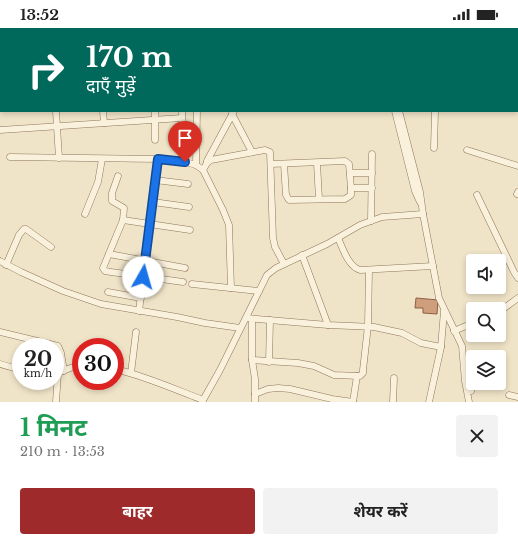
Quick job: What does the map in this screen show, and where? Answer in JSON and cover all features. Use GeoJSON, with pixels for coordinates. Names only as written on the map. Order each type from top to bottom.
{"type":"FeatureCollection","features":[{"type":"Feature","properties":{"kind":"street"},"geometry":{"type":"LineString","coordinates":[[56,112],[59,158]]}},
{"type":"Feature","properties":{"kind":"street"},"geometry":{"type":"LineString","coordinates":[[103,112],[104,123]]}},
{"type":"Feature","properties":{"kind":"street"},"geometry":{"type":"LineString","coordinates":[[155,112],[155,140]]}},
{"type":"Feature","properties":{"kind":"street"},"geometry":{"type":"LineString","coordinates":[[182,112],[185,162]]}},
{"type":"Feature","properties":{"kind":"street"},"geometry":{"type":"LineString","coordinates":[[196,165],[197,112]]}},
{"type":"Feature","properties":{"kind":"street"},"geometry":{"type":"LineString","coordinates":[[203,170],[233,112]]}},
{"type":"Feature","properties":{"kind":"street"},"geometry":{"type":"LineString","coordinates":[[233,112],[252,152]]}},
{"type":"Feature","properties":{"kind":"street"},"geometry":{"type":"LineString","coordinates":[[395,112],[415,191],[421,204]]}},
{"type":"Feature","properties":{"kind":"street"},"geometry":{"type":"LineString","coordinates":[[400,112],[420,192],[422,214],[439,298],[451,323],[464,344],[467,354],[473,402]]}},
{"type":"Feature","properties":{"kind":"street"},"geometry":{"type":"LineString","coordinates":[[434,148],[435,112]]}},
{"type":"Feature","properties":{"kind":"street"},"geometry":{"type":"LineString","coordinates":[[0,130],[182,118]]}},
{"type":"Feature","properties":{"kind":"street"},"geometry":{"type":"LineString","coordinates":[[207,163],[211,160],[265,150],[271,154],[273,238],[275,247],[284,264]]}},
{"type":"Feature","properties":{"kind":"street"},"geometry":{"type":"LineString","coordinates":[[467,150],[518,166]]}},
{"type":"Feature","properties":{"kind":"street"},"geometry":{"type":"LineString","coordinates":[[372,154],[372,221]]}},
{"type":"Feature","properties":{"kind":"street"},"geometry":{"type":"LineString","coordinates":[[10,157],[158,159],[185,162],[196,165],[203,170],[229,225],[231,288]]}},
{"type":"Feature","properties":{"kind":"street"},"geometry":{"type":"LineString","coordinates":[[85,214],[98,182],[102,159]]}},
{"type":"Feature","properties":{"kind":"street"},"geometry":{"type":"LineString","coordinates":[[139,310],[158,159]]}},
{"type":"Feature","properties":{"kind":"street"},"geometry":{"type":"LineString","coordinates":[[271,164],[345,161],[349,164],[351,188],[350,195],[348,198],[291,200],[286,195],[284,164]]}},
{"type":"Feature","properties":{"kind":"street"},"geometry":{"type":"LineString","coordinates":[[317,163],[319,199]]}},
{"type":"Feature","properties":{"kind":"street"},"geometry":{"type":"LineString","coordinates":[[350,173],[372,173]]}},
{"type":"Feature","properties":{"kind":"street"},"geometry":{"type":"LineString","coordinates":[[118,176],[111,198],[113,203],[124,208],[122,220],[109,254],[103,265],[105,271],[183,282]]}},
{"type":"Feature","properties":{"kind":"street"},"geometry":{"type":"LineString","coordinates":[[155,180],[188,184]]}},
{"type":"Feature","properties":{"kind":"street"},"geometry":{"type":"LineString","coordinates":[[351,188],[372,188]]}},
{"type":"Feature","properties":{"kind":"street"},"geometry":{"type":"LineString","coordinates":[[477,196],[518,278]]}},
{"type":"Feature","properties":{"kind":"street"},"geometry":{"type":"LineString","coordinates":[[152,202],[189,207]]}},
{"type":"Feature","properties":{"kind":"street"},"geometry":{"type":"LineString","coordinates":[[124,371],[202,401],[220,370],[240,328],[249,318],[258,292],[267,275],[276,268],[327,244],[360,225],[382,217],[422,214]]}},
{"type":"Feature","properties":{"kind":"street"},"geometry":{"type":"LineString","coordinates":[[122,220],[190,230]]}},
{"type":"Feature","properties":{"kind":"street"},"geometry":{"type":"LineString","coordinates":[[6,265],[19,235],[24,229],[51,247]]}},
{"type":"Feature","properties":{"kind":"street"},"geometry":{"type":"LineString","coordinates":[[338,238],[353,266],[360,270],[433,266]]}},
{"type":"Feature","properties":{"kind":"street"},"geometry":{"type":"LineString","coordinates":[[109,254],[145,262],[185,268]]}},
{"type":"Feature","properties":{"kind":"street"},"geometry":{"type":"LineString","coordinates":[[302,255],[328,325]]}},
{"type":"Feature","properties":{"kind":"street"},"geometry":{"type":"LineString","coordinates":[[0,261],[63,291],[101,304],[240,328]]}},
{"type":"Feature","properties":{"kind":"street"},"geometry":{"type":"LineString","coordinates":[[252,360],[298,363],[314,366],[331,375],[357,376],[363,373],[368,326],[369,270]]}},
{"type":"Feature","properties":{"kind":"street"},"geometry":{"type":"LineString","coordinates":[[192,284],[258,292]]}},
{"type":"Feature","properties":{"kind":"street"},"geometry":{"type":"LineString","coordinates":[[108,292],[140,298]]}},
{"type":"Feature","properties":{"kind":"street"},"geometry":{"type":"LineString","coordinates":[[506,307],[518,298]]}},
{"type":"Feature","properties":{"kind":"street"},"geometry":{"type":"LineString","coordinates":[[429,402],[441,347],[444,310]]}},
{"type":"Feature","properties":{"kind":"street"},"geometry":{"type":"LineString","coordinates":[[249,318],[328,325],[368,326],[402,333],[421,343],[441,347]]}},
{"type":"Feature","properties":{"kind":"street"},"geometry":{"type":"LineString","coordinates":[[249,318],[255,402]]}},
{"type":"Feature","properties":{"kind":"street"},"geometry":{"type":"LineString","coordinates":[[269,362],[270,320]]}},
{"type":"Feature","properties":{"kind":"street"},"geometry":{"type":"LineString","coordinates":[[456,330],[466,326]]}},
{"type":"Feature","properties":{"kind":"street"},"geometry":{"type":"LineString","coordinates":[[456,330],[462,346],[465,381],[469,402]]}},
{"type":"Feature","properties":{"kind":"street"},"geometry":{"type":"LineString","coordinates":[[0,332],[25,338]]}},
{"type":"Feature","properties":{"kind":"street"},"geometry":{"type":"LineString","coordinates":[[131,373],[136,332]]}},
{"type":"Feature","properties":{"kind":"street"},"geometry":{"type":"LineString","coordinates":[[0,364],[12,367]]}},
{"type":"Feature","properties":{"kind":"street"},"geometry":{"type":"LineString","coordinates":[[255,394],[268,389],[290,388],[353,402],[357,376]]}},
{"type":"Feature","properties":{"kind":"street"},"geometry":{"type":"LineString","coordinates":[[393,402],[394,378]]}},
{"type":"Feature","properties":{"kind":"street"},"geometry":{"type":"LineString","coordinates":[[56,402],[57,390]]}},
{"type":"Feature","properties":{"kind":"street"},"geometry":{"type":"LineString","coordinates":[[314,402],[316,395]]}},
{"type":"Feature","properties":{"kind":"street"},"geometry":{"type":"LineString","coordinates":[[509,395],[518,397]]}},
{"type":"Feature","properties":{"kind":"building"},"geometry":{"type":"Polygon","coordinates":[[[416,298],[438,300],[437,314],[423,313],[423,308],[415,308],[416,298]]]}},
{"type":"Feature","properties":{"kind":"route"},"geometry":{"type":"LineString","coordinates":[[143,277],[158,159],[185,162]]}}]}
